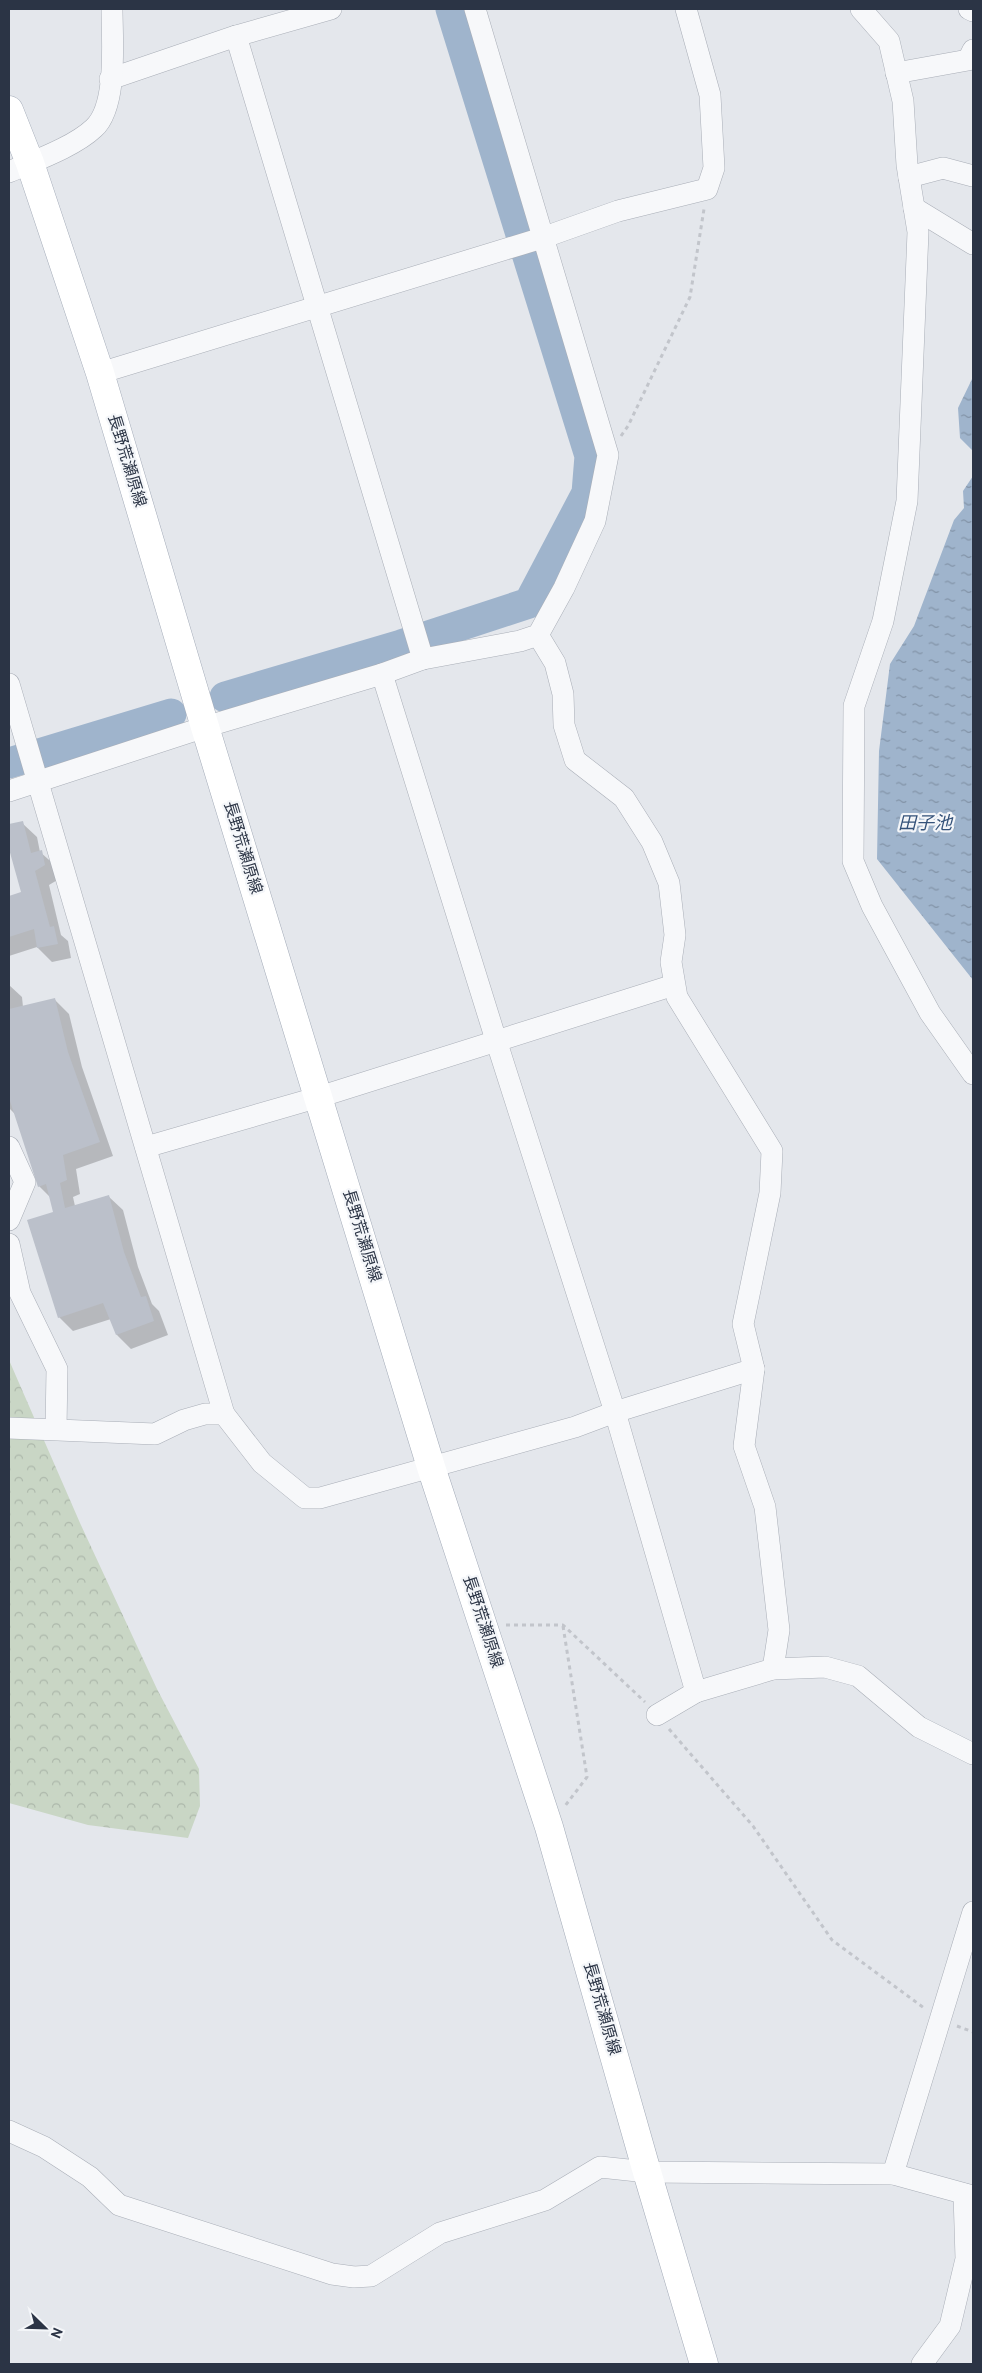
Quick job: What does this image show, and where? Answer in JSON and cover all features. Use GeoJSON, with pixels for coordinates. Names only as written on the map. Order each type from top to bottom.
{"type":"FeatureCollection","features":[{"type":"Feature","properties":{"kind":"main road","name":"長野荒瀬原線"},"geometry":{"type":"LineString","coordinates":[[9,113],[19,168],[100,373],[205,727],[431,1467],[549,1827],[647,2172],[704,2364]]}},
{"type":"Feature","properties":{"kind":"street"},"geometry":{"type":"LineString","coordinates":[[19,168],[80,138],[95,128],[103,116],[109,100],[112,9]]}},
{"type":"Feature","properties":{"kind":"street"},"geometry":{"type":"LineString","coordinates":[[110,79],[236,36],[331,9]]}},
{"type":"Feature","properties":{"kind":"street"},"geometry":{"type":"LineString","coordinates":[[9,791],[35,776],[382,674],[422,654],[520,641],[538,635],[564,588],[595,521],[608,455],[537,239],[475,9]]}},
{"type":"Feature","properties":{"kind":"street"},"geometry":{"type":"LineString","coordinates":[[100,373],[537,239],[618,211],[707,189],[714,168],[710,94],[686,9]]}},
{"type":"Feature","properties":{"kind":"street"},"geometry":{"type":"LineString","coordinates":[[861,9],[889,41],[903,101],[909,177],[918,232],[906,501],[883,621],[854,706],[853,861],[872,906],[930,1013],[973,1074]]}},
{"type":"Feature","properties":{"kind":"street"},"geometry":{"type":"LineString","coordinates":[[236,36],[422,654]]}},
{"type":"Feature","properties":{"kind":"street"},"geometry":{"type":"LineString","coordinates":[[896,73],[968,60],[973,50]]}},
{"type":"Feature","properties":{"kind":"street"},"geometry":{"type":"LineString","coordinates":[[909,177],[943,168],[973,176]]}},
{"type":"Feature","properties":{"kind":"street"},"geometry":{"type":"LineString","coordinates":[[914,208],[973,244]]}},
{"type":"Feature","properties":{"kind":"street"},"geometry":{"type":"LineString","coordinates":[[538,635],[555,663],[563,694],[564,725],[575,760],[624,798],[652,842],[669,883],[675,936],[671,962],[677,997],[772,1151],[770,1193],[743,1324],[754,1369],[744,1446],[765,1507],[779,1630],[773,1669]]}},
{"type":"Feature","properties":{"kind":"street"},"geometry":{"type":"LineString","coordinates":[[382,674],[614,1412],[696,1692]]}},
{"type":"Feature","properties":{"kind":"street"},"geometry":{"type":"LineString","coordinates":[[9,684],[224,1414],[262,1463],[305,1498],[320,1498],[575,1427],[614,1412],[754,1369]]}},
{"type":"Feature","properties":{"kind":"street"},"geometry":{"type":"LineString","coordinates":[[146,1147],[319,1097],[674,984]]}},
{"type":"Feature","properties":{"kind":"street"},"geometry":{"type":"LineString","coordinates":[[9,1147],[25,1182],[9,1220]]}},
{"type":"Feature","properties":{"kind":"street"},"geometry":{"type":"LineString","coordinates":[[9,1244],[20,1293],[57,1369],[56,1429]]}},
{"type":"Feature","properties":{"kind":"street"},"geometry":{"type":"LineString","coordinates":[[9,1428],[155,1434],[184,1420],[205,1414],[224,1414]]}},
{"type":"Feature","properties":{"kind":"street"},"geometry":{"type":"LineString","coordinates":[[657,1715],[696,1692],[773,1669],[825,1667],[858,1676],[919,1727],[969,1746]]}},
{"type":"Feature","properties":{"kind":"street"},"geometry":{"type":"LineString","coordinates":[[893,2174],[973,1912]]}},
{"type":"Feature","properties":{"kind":"street"},"geometry":{"type":"LineString","coordinates":[[9,2131],[44,2147],[90,2177],[119,2205],[332,2274],[354,2277],[371,2276],[440,2234],[545,2200],[600,2167],[647,2172],[893,2174],[968,2195],[966,2259],[950,2326],[922,2364]]}},
{"type":"Feature","properties":{"kind":"path"},"geometry":{"type":"LineString","coordinates":[[608,455],[628,426],[690,297],[708,184]]}},
{"type":"Feature","properties":{"kind":"path"},"geometry":{"type":"LineString","coordinates":[[549,1827],[587,1777],[563,1625]]}},
{"type":"Feature","properties":{"kind":"path"},"geometry":{"type":"LineString","coordinates":[[483,1626],[563,1625],[657,1715],[754,1826],[832,1940],[940,2020]]}},
{"type":"Feature","properties":{"kind":"green space"},"geometry":{"type":"Polygon","coordinates":[[[9,1360],[80,1523],[157,1689],[199,1769],[200,1806],[188,1838],[88,1825],[9,1803],[9,1360]]]}},
{"type":"Feature","properties":{"kind":"water"},"geometry":{"type":"Polygon","coordinates":[[[973,377],[973,455],[972,450],[960,438],[958,408],[973,377]]]}},
{"type":"Feature","properties":{"kind":"water","name":"田子池"},"geometry":{"type":"Polygon","coordinates":[[[973,476],[973,980],[877,859],[879,751],[890,664],[914,626],[954,520],[964,508],[963,491],[973,476]]]}},
{"type":"Feature","properties":{"kind":"building"},"geometry":{"type":"Polygon","coordinates":[[[23,821],[31,853],[42,850],[45,865],[35,871],[50,927],[54,926],[58,944],[37,948],[34,929],[9,937],[9,896],[21,892],[9,849],[9,824],[23,821]]]}},
{"type":"Feature","properties":{"kind":"building"},"geometry":{"type":"Polygon","coordinates":[[[55,998],[68,1052],[100,1142],[63,1155],[67,1180],[60,1183],[65,1208],[109,1195],[124,1252],[141,1297],[146,1296],[154,1321],[116,1335],[103,1303],[58,1318],[27,1220],[53,1212],[46,1184],[38,1187],[9,1098],[9,1009],[55,998]]]}},
{"type":"Feature","properties":{"kind":"waterway"},"geometry":{"type":"LineString","coordinates":[[225,697],[401,645],[529,603],[587,493],[590,456],[451,9]]}},
{"type":"Feature","properties":{"kind":"waterway"},"geometry":{"type":"LineString","coordinates":[[9,763],[171,714]]}}]}
